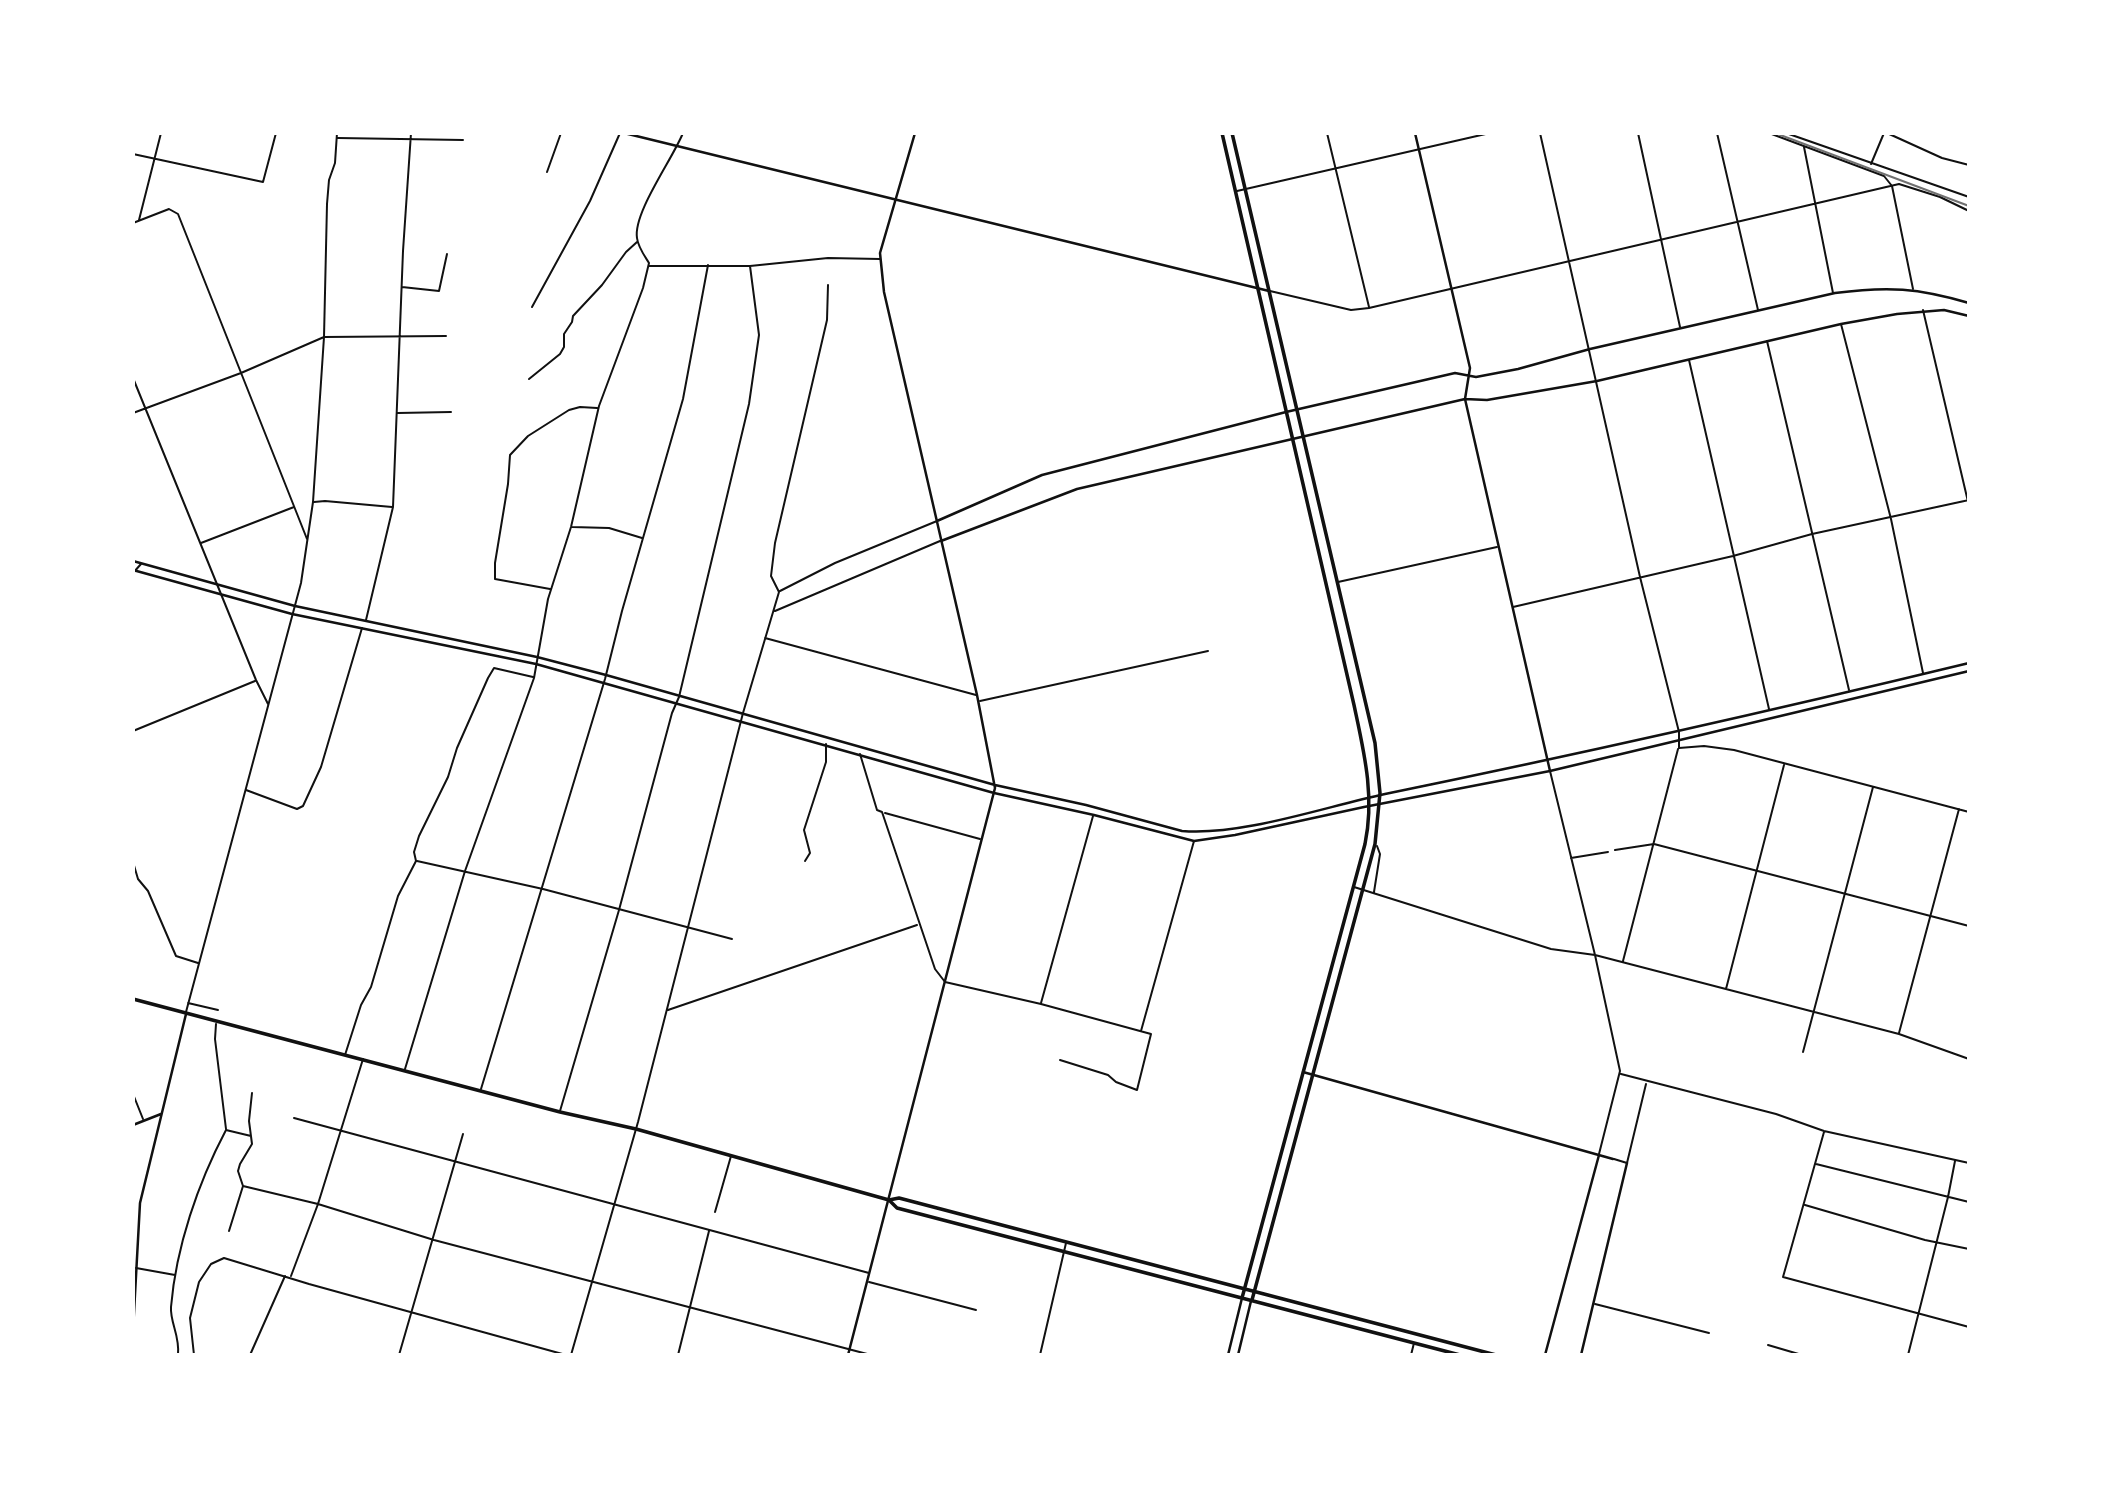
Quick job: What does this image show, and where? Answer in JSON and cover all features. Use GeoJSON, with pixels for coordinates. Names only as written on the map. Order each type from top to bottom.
{"type":"FeatureCollection","features":[{"type":"Feature","properties":{"kind":"main road"},"geometry":{"type":"LineString","coordinates":[[1222,133],[1368,768],[1370,797],[1369,826],[1354,887],[1242,1297]]}},
{"type":"Feature","properties":{"kind":"main road"},"geometry":{"type":"LineString","coordinates":[[1232,133],[1375,743],[1380,795],[1375,844],[1252,1300]]}},
{"type":"Feature","properties":{"kind":"main road"},"geometry":{"type":"LineString","coordinates":[[133,999],[560,1112],[636,1129],[889,1200],[899,1198],[1246,1287],[1496,1355]]}},
{"type":"Feature","properties":{"kind":"main road"},"geometry":{"type":"LineString","coordinates":[[889,1200],[897,1208],[1460,1355]]}},
{"type":"Feature","properties":{"kind":"street"},"geometry":{"type":"LineString","coordinates":[[139,221],[161,133]]}},
{"type":"Feature","properties":{"kind":"street"},"geometry":{"type":"LineString","coordinates":[[133,154],[264,182],[276,133]]}},
{"type":"Feature","properties":{"kind":"street"},"geometry":{"type":"LineString","coordinates":[[133,1331],[140,1203],[188,1003],[295,606],[307,540],[313,502],[324,337],[327,204],[329,180],[335,163],[337,133]]}},
{"type":"Feature","properties":{"kind":"street"},"geometry":{"type":"LineString","coordinates":[[366,621],[393,507],[401,287],[411,133]]}},
{"type":"Feature","properties":{"kind":"street"},"geometry":{"type":"LineString","coordinates":[[547,172],[561,133]]}},
{"type":"Feature","properties":{"kind":"street"},"geometry":{"type":"LineString","coordinates":[[531,307],[590,201],[622,133],[1351,310],[1899,184],[1969,211]]}},
{"type":"Feature","properties":{"kind":"street"},"geometry":{"type":"LineString","coordinates":[[405,1070],[465,872],[534,678],[551,589],[571,527],[598,408],[643,288],[649,263],[637,241],[638,219],[683,133]]}},
{"type":"Feature","properties":{"kind":"street"},"geometry":{"type":"LineString","coordinates":[[848,1355],[995,785],[979,701],[884,292],[880,259],[915,133]]}},
{"type":"Feature","properties":{"kind":"street"},"geometry":{"type":"LineString","coordinates":[[1328,133],[1369,308]]}},
{"type":"Feature","properties":{"kind":"street"},"geometry":{"type":"LineString","coordinates":[[1415,133],[1470,368],[1465,399],[1497,547],[1595,955],[1620,1074],[1545,1355]]}},
{"type":"Feature","properties":{"kind":"street"},"geometry":{"type":"LineString","coordinates":[[1236,191],[1490,133]]}},
{"type":"Feature","properties":{"kind":"street"},"geometry":{"type":"LineString","coordinates":[[1541,133],[1640,577],[1679,732],[1679,748],[1622,962]]}},
{"type":"Feature","properties":{"kind":"street"},"geometry":{"type":"LineString","coordinates":[[1638,133],[1680,328]]}},
{"type":"Feature","properties":{"kind":"street"},"geometry":{"type":"LineString","coordinates":[[1717,133],[1758,311]]}},
{"type":"Feature","properties":{"kind":"street"},"geometry":{"type":"LineString","coordinates":[[1769,133],[1884,176],[1892,186],[1913,289]]}},
{"type":"Feature","properties":{"kind":"street"},"geometry":{"type":"LineString","coordinates":[[1786,133],[1969,197]]}},
{"type":"Feature","properties":{"kind":"street"},"geometry":{"type":"LineString","coordinates":[[1871,164],[1885,133],[1942,158],[1969,165]]}},
{"type":"Feature","properties":{"kind":"street"},"geometry":{"type":"LineString","coordinates":[[338,138],[463,140]]}},
{"type":"Feature","properties":{"kind":"street"},"geometry":{"type":"LineString","coordinates":[[1804,146],[1833,294]]}},
{"type":"Feature","properties":{"kind":"street"},"geometry":{"type":"LineString","coordinates":[[133,223],[169,209],[178,215],[307,540]]}},
{"type":"Feature","properties":{"kind":"street"},"geometry":{"type":"LineString","coordinates":[[529,379],[560,354],[564,347],[564,334],[573,316],[637,241]]}},
{"type":"Feature","properties":{"kind":"street"},"geometry":{"type":"LineString","coordinates":[[401,287],[439,291],[447,254]]}},
{"type":"Feature","properties":{"kind":"street"},"geometry":{"type":"LineString","coordinates":[[648,266],[750,266],[842,257],[880,259]]}},
{"type":"Feature","properties":{"kind":"street"},"geometry":{"type":"LineString","coordinates":[[481,1090],[604,683],[683,399],[708,265]]}},
{"type":"Feature","properties":{"kind":"street"},"geometry":{"type":"LineString","coordinates":[[560,1112],[679,697],[749,404],[759,335],[750,266]]}},
{"type":"Feature","properties":{"kind":"street"},"geometry":{"type":"LineString","coordinates":[[571,1355],[636,1129],[743,713],[779,592],[777,584],[771,579],[775,543],[827,320],[828,285]]}},
{"type":"Feature","properties":{"kind":"street"},"geometry":{"type":"LineString","coordinates":[[779,592],[835,563],[1042,475],[1286,412],[1455,373],[1476,377],[1518,369],[1590,349],[1833,294],[1867,289],[1913,289],[1969,303]]}},
{"type":"Feature","properties":{"kind":"street"},"geometry":{"type":"LineString","coordinates":[[774,611],[941,541],[1077,489],[1465,399],[1487,400],[1597,381],[1842,324],[1923,310],[1944,310],[1969,316]]}},
{"type":"Feature","properties":{"kind":"street"},"geometry":{"type":"LineString","coordinates":[[1923,310],[1969,506]]}},
{"type":"Feature","properties":{"kind":"street"},"geometry":{"type":"LineString","coordinates":[[1842,324],[1891,519],[1923,674]]}},
{"type":"Feature","properties":{"kind":"street"},"geometry":{"type":"LineString","coordinates":[[133,413],[241,373],[324,337],[446,336]]}},
{"type":"Feature","properties":{"kind":"street"},"geometry":{"type":"LineString","coordinates":[[1767,341],[1849,691]]}},
{"type":"Feature","properties":{"kind":"street"},"geometry":{"type":"LineString","coordinates":[[1689,359],[1769,709]]}},
{"type":"Feature","properties":{"kind":"street"},"geometry":{"type":"LineString","coordinates":[[133,378],[268,705]]}},
{"type":"Feature","properties":{"kind":"street"},"geometry":{"type":"LineString","coordinates":[[551,589],[495,579],[510,455],[528,436],[569,410],[580,407],[598,408]]}},
{"type":"Feature","properties":{"kind":"street"},"geometry":{"type":"LineString","coordinates":[[398,413],[452,412]]}},
{"type":"Feature","properties":{"kind":"street"},"geometry":{"type":"LineString","coordinates":[[313,502],[325,500],[393,507]]}},
{"type":"Feature","properties":{"kind":"street"},"geometry":{"type":"LineString","coordinates":[[1513,607],[1733,556],[1812,534],[1891,519],[1968,500]]}},
{"type":"Feature","properties":{"kind":"street"},"geometry":{"type":"LineString","coordinates":[[200,543],[295,507]]}},
{"type":"Feature","properties":{"kind":"street"},"geometry":{"type":"LineString","coordinates":[[571,527],[610,528],[643,538]]}},
{"type":"Feature","properties":{"kind":"street"},"geometry":{"type":"LineString","coordinates":[[1336,583],[1497,547]]}},
{"type":"Feature","properties":{"kind":"street"},"geometry":{"type":"LineString","coordinates":[[133,561],[295,606],[537,657],[995,785],[1086,805],[1182,831],[1198,832],[1234,828],[1548,761],[1969,663]]}},
{"type":"Feature","properties":{"kind":"street"},"geometry":{"type":"LineString","coordinates":[[141,563],[134,571],[292,614],[536,664],[994,793],[1194,841],[1246,833],[1550,771],[1969,671]]}},
{"type":"Feature","properties":{"kind":"street"},"geometry":{"type":"LineString","coordinates":[[246,790],[297,809],[303,806],[321,767],[362,627]]}},
{"type":"Feature","properties":{"kind":"street"},"geometry":{"type":"LineString","coordinates":[[764,638],[977,695]]}},
{"type":"Feature","properties":{"kind":"street"},"geometry":{"type":"LineString","coordinates":[[979,701],[1208,651]]}},
{"type":"Feature","properties":{"kind":"street"},"geometry":{"type":"LineString","coordinates":[[345,1055],[361,1005],[371,986],[398,896],[415,860],[414,852],[419,836],[448,777],[457,748],[488,678],[494,668],[534,678]]}},
{"type":"Feature","properties":{"kind":"street"},"geometry":{"type":"LineString","coordinates":[[133,731],[256,680]]}},
{"type":"Feature","properties":{"kind":"street"},"geometry":{"type":"LineString","coordinates":[[806,861],[810,853],[804,830],[826,762],[826,744]]}},
{"type":"Feature","properties":{"kind":"street"},"geometry":{"type":"LineString","coordinates":[[1679,748],[1704,746],[1734,750],[1969,812]]}},
{"type":"Feature","properties":{"kind":"street"},"geometry":{"type":"LineString","coordinates":[[860,754],[877,810],[981,839]]}},
{"type":"Feature","properties":{"kind":"street"},"geometry":{"type":"LineString","coordinates":[[1726,989],[1784,764]]}},
{"type":"Feature","properties":{"kind":"street"},"geometry":{"type":"LineString","coordinates":[[1802,1052],[1873,787]]}},
{"type":"Feature","properties":{"kind":"street"},"geometry":{"type":"LineString","coordinates":[[1899,1034],[1959,809]]}},
{"type":"Feature","properties":{"kind":"street"},"geometry":{"type":"LineString","coordinates":[[882,812],[918,924],[935,969],[945,982],[1041,1004],[1151,1034],[1137,1090],[1116,1082],[1108,1075],[1060,1060]]}},
{"type":"Feature","properties":{"kind":"street"},"geometry":{"type":"LineString","coordinates":[[1041,1004],[1094,815]]}},
{"type":"Feature","properties":{"kind":"street"},"geometry":{"type":"LineString","coordinates":[[1141,1032],[1194,841]]}},
{"type":"Feature","properties":{"kind":"street"},"geometry":{"type":"LineString","coordinates":[[1374,893],[1380,854],[1375,844]]}},
{"type":"Feature","properties":{"kind":"street"},"geometry":{"type":"LineString","coordinates":[[1615,850],[1654,844],[1969,926]]}},
{"type":"Feature","properties":{"kind":"street"},"geometry":{"type":"LineString","coordinates":[[1571,858],[1608,852]]}},
{"type":"Feature","properties":{"kind":"street"},"geometry":{"type":"LineString","coordinates":[[415,860],[543,889],[732,939]]}},
{"type":"Feature","properties":{"kind":"street"},"geometry":{"type":"LineString","coordinates":[[133,862],[138,879],[148,891],[176,956],[199,964]]}},
{"type":"Feature","properties":{"kind":"street"},"geometry":{"type":"LineString","coordinates":[[1354,887],[1551,949],[1595,955],[1899,1034],[1969,1059]]}},
{"type":"Feature","properties":{"kind":"street"},"geometry":{"type":"LineString","coordinates":[[666,1011],[918,924]]}},
{"type":"Feature","properties":{"kind":"street"},"geometry":{"type":"LineString","coordinates":[[188,1003],[218,1010]]}},
{"type":"Feature","properties":{"kind":"street"},"geometry":{"type":"LineString","coordinates":[[178,1355],[179,1340],[171,1311],[184,1237],[212,1157],[226,1130],[215,1039],[216,1021]]}},
{"type":"Feature","properties":{"kind":"street"},"geometry":{"type":"LineString","coordinates":[[290,1277],[343,1130],[363,1059]]}},
{"type":"Feature","properties":{"kind":"street"},"geometry":{"type":"LineString","coordinates":[[1303,1072],[1628,1163]]}},
{"type":"Feature","properties":{"kind":"street"},"geometry":{"type":"LineString","coordinates":[[1620,1074],[1776,1114],[1824,1131],[1969,1163]]}},
{"type":"Feature","properties":{"kind":"street"},"geometry":{"type":"LineString","coordinates":[[1581,1355],[1646,1082]]}},
{"type":"Feature","properties":{"kind":"street"},"geometry":{"type":"LineString","coordinates":[[229,1231],[243,1186],[238,1171],[252,1144],[249,1121],[252,1093]]}},
{"type":"Feature","properties":{"kind":"street"},"geometry":{"type":"LineString","coordinates":[[133,1094],[144,1121]]}},
{"type":"Feature","properties":{"kind":"street"},"geometry":{"type":"LineString","coordinates":[[133,1125],[161,1114]]}},
{"type":"Feature","properties":{"kind":"street"},"geometry":{"type":"LineString","coordinates":[[294,1118],[870,1273]]}},
{"type":"Feature","properties":{"kind":"street"},"geometry":{"type":"LineString","coordinates":[[226,1130],[252,1136]]}},
{"type":"Feature","properties":{"kind":"street"},"geometry":{"type":"LineString","coordinates":[[1824,1131],[1783,1277],[1969,1327]]}},
{"type":"Feature","properties":{"kind":"street"},"geometry":{"type":"LineString","coordinates":[[399,1355],[463,1134]]}},
{"type":"Feature","properties":{"kind":"street"},"geometry":{"type":"LineString","coordinates":[[715,1212],[731,1155]]}},
{"type":"Feature","properties":{"kind":"street"},"geometry":{"type":"LineString","coordinates":[[1908,1355],[1955,1160]]}},
{"type":"Feature","properties":{"kind":"street"},"geometry":{"type":"LineString","coordinates":[[1815,1164],[1969,1202]]}},
{"type":"Feature","properties":{"kind":"street"},"geometry":{"type":"LineString","coordinates":[[243,1186],[318,1204],[434,1240],[871,1355]]}},
{"type":"Feature","properties":{"kind":"street"},"geometry":{"type":"LineString","coordinates":[[1804,1205],[1969,1249]]}},
{"type":"Feature","properties":{"kind":"street"},"geometry":{"type":"LineString","coordinates":[[678,1355],[709,1230]]}},
{"type":"Feature","properties":{"kind":"street"},"geometry":{"type":"LineString","coordinates":[[1041,1355],[1066,1241]]}},
{"type":"Feature","properties":{"kind":"street"},"geometry":{"type":"LineString","coordinates":[[194,1355],[190,1318],[199,1282],[211,1264],[224,1258],[566,1355]]}},
{"type":"Feature","properties":{"kind":"street"},"geometry":{"type":"LineString","coordinates":[[135,1268],[176,1275]]}},
{"type":"Feature","properties":{"kind":"street"},"geometry":{"type":"LineString","coordinates":[[250,1355],[285,1276]]}},
{"type":"Feature","properties":{"kind":"street"},"geometry":{"type":"LineString","coordinates":[[868,1281],[976,1310]]}},
{"type":"Feature","properties":{"kind":"street"},"geometry":{"type":"LineString","coordinates":[[1228,1355],[1242,1297]]}},
{"type":"Feature","properties":{"kind":"street"},"geometry":{"type":"LineString","coordinates":[[1238,1355],[1252,1300]]}},
{"type":"Feature","properties":{"kind":"street"},"geometry":{"type":"LineString","coordinates":[[1594,1304],[1709,1333]]}},
{"type":"Feature","properties":{"kind":"street"},"geometry":{"type":"LineString","coordinates":[[1411,1355],[1414,1343]]}},
{"type":"Feature","properties":{"kind":"street"},"geometry":{"type":"LineString","coordinates":[[1768,1345],[1802,1355]]}},
{"type":"Feature","properties":{"kind":"railway"},"geometry":{"type":"LineString","coordinates":[[1775,133],[1969,206]]}}]}
